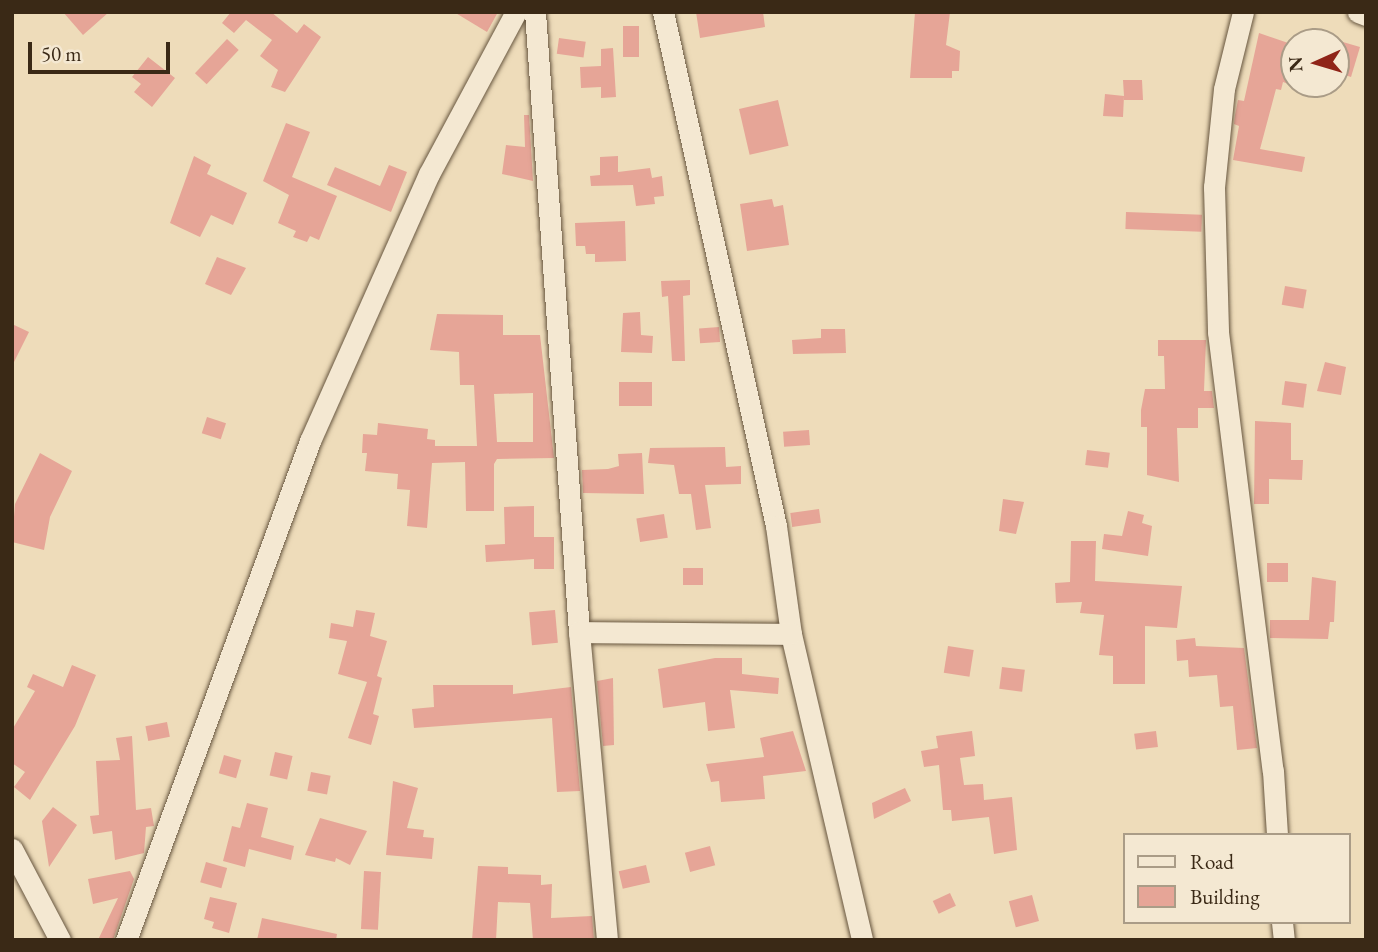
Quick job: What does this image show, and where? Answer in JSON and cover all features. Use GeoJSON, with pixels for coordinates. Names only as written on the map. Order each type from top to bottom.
{"type":"FeatureCollection","features":[{"type":"Feature","properties":{"kind":"street"},"geometry":{"type":"LineString","coordinates":[[126,940],[310,441],[429,174],[516,12]]}},
{"type":"Feature","properties":{"kind":"street"},"geometry":{"type":"LineString","coordinates":[[535,12],[579,632],[607,940]]}},
{"type":"Feature","properties":{"kind":"street"},"geometry":{"type":"LineString","coordinates":[[663,12],[776,526],[791,634],[862,940]]}},
{"type":"Feature","properties":{"kind":"street"},"geometry":{"type":"LineString","coordinates":[[1243,12],[1224,89],[1214,187],[1218,332],[1273,771],[1277,833]]}},
{"type":"Feature","properties":{"kind":"street"},"geometry":{"type":"LineString","coordinates":[[1358,12],[1366,15]]}},
{"type":"Feature","properties":{"kind":"street"},"geometry":{"type":"LineString","coordinates":[[579,632],[791,634]]}},
{"type":"Feature","properties":{"kind":"street"},"geometry":{"type":"LineString","coordinates":[[12,849],[55,937]]}},
{"type":"Feature","properties":{"kind":"building"},"geometry":{"type":"Polygon","coordinates":[[[63,12],[109,12],[83,35],[63,12]]]}},
{"type":"Feature","properties":{"kind":"building"},"geometry":{"type":"Polygon","coordinates":[[[231,12],[271,12],[297,33],[304,24],[321,37],[285,92],[271,87],[278,70],[260,56],[272,40],[246,20],[234,33],[222,23],[231,12]]]}},
{"type":"Feature","properties":{"kind":"building"},"geometry":{"type":"Polygon","coordinates":[[[454,12],[498,12],[487,32],[454,12]]]}},
{"type":"Feature","properties":{"kind":"building"},"geometry":{"type":"Polygon","coordinates":[[[696,12],[763,12],[765,27],[700,38],[696,12]]]}},
{"type":"Feature","properties":{"kind":"building"},"geometry":{"type":"Polygon","coordinates":[[[915,12],[950,12],[946,45],[960,51],[959,71],[952,71],[952,78],[910,78],[915,12]]]}},
{"type":"Feature","properties":{"kind":"building"},"geometry":{"type":"Polygon","coordinates":[[[623,26],[639,26],[639,57],[623,57],[623,26]]]}},
{"type":"Feature","properties":{"kind":"building"},"geometry":{"type":"Polygon","coordinates":[[[1259,33],[1280,40],[1280,90],[1276,89],[1260,149],[1305,157],[1302,172],[1233,160],[1239,126],[1234,124],[1238,100],[1244,101],[1259,33]]]}},
{"type":"Feature","properties":{"kind":"building"},"geometry":{"type":"Polygon","coordinates":[[[559,38],[586,42],[584,58],[557,54],[559,38]]]}},
{"type":"Feature","properties":{"kind":"building"},"geometry":{"type":"Polygon","coordinates":[[[227,39],[239,50],[207,84],[195,73],[227,39]]]}},
{"type":"Feature","properties":{"kind":"building"},"geometry":{"type":"Polygon","coordinates":[[[1350,44],[1360,47],[1350,77],[1350,44]]]}},
{"type":"Feature","properties":{"kind":"building"},"geometry":{"type":"Polygon","coordinates":[[[613,48],[616,97],[601,98],[601,87],[581,88],[580,67],[601,66],[601,49],[613,48]]]}},
{"type":"Feature","properties":{"kind":"building"},"geometry":{"type":"Polygon","coordinates":[[[148,57],[175,78],[152,107],[134,92],[141,84],[132,77],[148,57]]]}},
{"type":"Feature","properties":{"kind":"building"},"geometry":{"type":"Polygon","coordinates":[[[1123,80],[1142,80],[1143,100],[1124,100],[1123,80]]]}},
{"type":"Feature","properties":{"kind":"building"},"geometry":{"type":"Polygon","coordinates":[[[1105,94],[1124,96],[1123,117],[1103,116],[1105,94]]]}},
{"type":"Feature","properties":{"kind":"building"},"geometry":{"type":"Polygon","coordinates":[[[778,100],[789,146],[750,155],[739,109],[778,100]]]}},
{"type":"Feature","properties":{"kind":"building"},"geometry":{"type":"Polygon","coordinates":[[[524,115],[529,115],[533,181],[502,174],[506,145],[525,147],[524,115]]]}},
{"type":"Feature","properties":{"kind":"building"},"geometry":{"type":"Polygon","coordinates":[[[286,123],[310,132],[292,177],[337,196],[319,240],[310,236],[307,242],[293,237],[296,231],[278,223],[289,195],[263,181],[286,123]]]}},
{"type":"Feature","properties":{"kind":"building"},"geometry":{"type":"Polygon","coordinates":[[[194,156],[211,165],[207,174],[247,193],[233,225],[211,215],[200,237],[170,223],[194,156]]]}},
{"type":"Feature","properties":{"kind":"building"},"geometry":{"type":"Polygon","coordinates":[[[618,156],[618,172],[650,168],[652,178],[662,176],[664,196],[654,197],[655,204],[636,206],[633,185],[591,186],[590,176],[600,175],[600,157],[618,156]]]}},
{"type":"Feature","properties":{"kind":"building"},"geometry":{"type":"Polygon","coordinates":[[[389,165],[407,172],[391,212],[327,185],[335,167],[380,186],[389,165]]]}},
{"type":"Feature","properties":{"kind":"building"},"geometry":{"type":"Polygon","coordinates":[[[772,199],[774,207],[783,205],[789,245],[747,251],[740,204],[772,199]]]}},
{"type":"Feature","properties":{"kind":"building"},"geometry":{"type":"Polygon","coordinates":[[[1126,212],[1202,215],[1201,232],[1125,229],[1126,212]]]}},
{"type":"Feature","properties":{"kind":"building"},"geometry":{"type":"Polygon","coordinates":[[[625,221],[626,261],[595,262],[595,254],[586,254],[585,246],[576,246],[575,223],[625,221]]]}},
{"type":"Feature","properties":{"kind":"building"},"geometry":{"type":"Polygon","coordinates":[[[217,257],[246,268],[231,295],[205,284],[217,257]]]}},
{"type":"Feature","properties":{"kind":"building"},"geometry":{"type":"Polygon","coordinates":[[[690,280],[690,295],[683,296],[685,361],[672,361],[668,296],[662,297],[661,281],[690,280]]]}},
{"type":"Feature","properties":{"kind":"building"},"geometry":{"type":"Polygon","coordinates":[[[1285,286],[1307,290],[1303,309],[1282,305],[1285,286]]]}},
{"type":"Feature","properties":{"kind":"building"},"geometry":{"type":"Polygon","coordinates":[[[640,312],[641,335],[653,336],[652,353],[621,352],[623,313],[640,312]]]}},
{"type":"Feature","properties":{"kind":"building"},"geometry":{"type":"Polygon","coordinates":[[[437,314],[503,315],[503,335],[540,335],[554,458],[497,459],[494,464],[494,511],[466,511],[465,462],[432,463],[427,528],[407,526],[410,490],[397,489],[398,474],[365,471],[367,453],[362,453],[363,434],[377,435],[378,423],[428,429],[427,439],[435,440],[435,446],[477,446],[474,385],[460,385],[459,352],[430,350],[437,314]],[[533,393],[494,394],[497,442],[533,442],[533,393]]]}},
{"type":"Feature","properties":{"kind":"building"},"geometry":{"type":"Polygon","coordinates":[[[12,324],[29,332],[12,366],[12,324]]]}},
{"type":"Feature","properties":{"kind":"building"},"geometry":{"type":"Polygon","coordinates":[[[719,327],[720,342],[700,343],[699,328],[719,327]]]}},
{"type":"Feature","properties":{"kind":"building"},"geometry":{"type":"Polygon","coordinates":[[[821,329],[845,329],[846,353],[793,354],[792,340],[821,338],[821,329]]]}},
{"type":"Feature","properties":{"kind":"building"},"geometry":{"type":"Polygon","coordinates":[[[1158,340],[1206,340],[1204,391],[1212,391],[1214,408],[1198,408],[1198,428],[1177,428],[1179,482],[1147,475],[1147,427],[1141,427],[1141,410],[1145,389],[1165,389],[1164,356],[1158,356],[1158,340]]]}},
{"type":"Feature","properties":{"kind":"building"},"geometry":{"type":"Polygon","coordinates":[[[1325,362],[1346,367],[1341,395],[1317,391],[1325,362]]]}},
{"type":"Feature","properties":{"kind":"building"},"geometry":{"type":"Polygon","coordinates":[[[1285,381],[1307,384],[1303,408],[1282,405],[1285,381]]]}},
{"type":"Feature","properties":{"kind":"building"},"geometry":{"type":"Polygon","coordinates":[[[619,382],[652,382],[652,406],[619,406],[619,382]]]}},
{"type":"Feature","properties":{"kind":"building"},"geometry":{"type":"Polygon","coordinates":[[[207,417],[226,423],[221,439],[202,433],[207,417]]]}},
{"type":"Feature","properties":{"kind":"building"},"geometry":{"type":"Polygon","coordinates":[[[1255,421],[1291,423],[1291,460],[1303,460],[1302,480],[1269,479],[1269,504],[1254,504],[1255,421]]]}},
{"type":"Feature","properties":{"kind":"building"},"geometry":{"type":"Polygon","coordinates":[[[809,430],[810,445],[784,447],[783,432],[809,430]]]}},
{"type":"Feature","properties":{"kind":"building"},"geometry":{"type":"Polygon","coordinates":[[[725,447],[726,467],[741,466],[741,484],[705,485],[711,528],[696,530],[691,494],[679,494],[674,465],[648,463],[650,448],[725,447]]]}},
{"type":"Feature","properties":{"kind":"building"},"geometry":{"type":"Polygon","coordinates":[[[1087,450],[1110,453],[1108,468],[1085,465],[1087,450]]]}},
{"type":"Feature","properties":{"kind":"building"},"geometry":{"type":"Polygon","coordinates":[[[40,453],[72,471],[50,517],[44,550],[12,542],[15,504],[40,453]]]}},
{"type":"Feature","properties":{"kind":"building"},"geometry":{"type":"Polygon","coordinates":[[[642,453],[644,494],[583,493],[582,470],[619,466],[618,454],[642,453]]]}},
{"type":"Feature","properties":{"kind":"building"},"geometry":{"type":"Polygon","coordinates":[[[1003,499],[1024,502],[1016,534],[999,531],[1003,499]]]}},
{"type":"Feature","properties":{"kind":"building"},"geometry":{"type":"Polygon","coordinates":[[[534,506],[534,537],[554,537],[554,569],[534,569],[534,559],[486,562],[485,545],[505,544],[504,507],[534,506]]]}},
{"type":"Feature","properties":{"kind":"building"},"geometry":{"type":"Polygon","coordinates":[[[819,509],[821,523],[792,527],[790,513],[819,509]]]}},
{"type":"Feature","properties":{"kind":"building"},"geometry":{"type":"Polygon","coordinates":[[[1128,511],[1144,515],[1142,523],[1152,526],[1148,556],[1102,549],[1104,534],[1122,536],[1128,511]]]}},
{"type":"Feature","properties":{"kind":"building"},"geometry":{"type":"Polygon","coordinates":[[[664,514],[668,538],[640,542],[636,518],[664,514]]]}},
{"type":"Feature","properties":{"kind":"building"},"geometry":{"type":"Polygon","coordinates":[[[1071,541],[1096,541],[1095,581],[1182,586],[1177,628],[1145,626],[1145,684],[1113,684],[1113,656],[1099,655],[1104,615],[1080,613],[1082,602],[1056,603],[1055,583],[1070,582],[1071,541]]]}},
{"type":"Feature","properties":{"kind":"building"},"geometry":{"type":"Polygon","coordinates":[[[1267,563],[1288,563],[1288,582],[1267,582],[1267,563]]]}},
{"type":"Feature","properties":{"kind":"building"},"geometry":{"type":"Polygon","coordinates":[[[683,568],[703,568],[703,585],[683,585],[683,568]]]}},
{"type":"Feature","properties":{"kind":"building"},"geometry":{"type":"Polygon","coordinates":[[[1312,577],[1336,581],[1334,622],[1330,622],[1328,639],[1270,638],[1270,620],[1309,620],[1312,577]]]}},
{"type":"Feature","properties":{"kind":"building"},"geometry":{"type":"Polygon","coordinates":[[[356,610],[375,613],[370,636],[387,641],[377,676],[382,678],[373,714],[379,716],[371,745],[348,738],[367,682],[338,674],[347,641],[329,638],[331,623],[353,627],[356,610]]]}},
{"type":"Feature","properties":{"kind":"building"},"geometry":{"type":"Polygon","coordinates":[[[555,610],[558,643],[532,645],[529,612],[555,610]]]}},
{"type":"Feature","properties":{"kind":"building"},"geometry":{"type":"Polygon","coordinates":[[[1195,638],[1196,646],[1244,648],[1257,748],[1237,750],[1233,706],[1220,707],[1217,675],[1189,677],[1188,660],[1177,661],[1176,640],[1195,638]]]}},
{"type":"Feature","properties":{"kind":"building"},"geometry":{"type":"Polygon","coordinates":[[[948,646],[974,650],[969,677],[944,673],[948,646]]]}},
{"type":"Feature","properties":{"kind":"building"},"geometry":{"type":"Polygon","coordinates":[[[715,658],[742,658],[742,674],[779,678],[778,694],[730,690],[735,728],[708,731],[705,702],[663,708],[658,669],[715,658]]]}},
{"type":"Feature","properties":{"kind":"building"},"geometry":{"type":"Polygon","coordinates":[[[72,665],[96,675],[75,726],[30,800],[14,787],[25,772],[12,763],[12,730],[35,691],[27,687],[33,674],[63,687],[72,665]]]}},
{"type":"Feature","properties":{"kind":"building"},"geometry":{"type":"Polygon","coordinates":[[[1002,667],[1025,670],[1022,692],[999,689],[1002,667]]]}},
{"type":"Feature","properties":{"kind":"building"},"geometry":{"type":"Polygon","coordinates":[[[613,678],[614,745],[603,746],[597,681],[613,678]]]}},
{"type":"Feature","properties":{"kind":"building"},"geometry":{"type":"Polygon","coordinates":[[[433,685],[513,685],[513,694],[571,687],[580,791],[557,792],[552,718],[414,728],[412,709],[434,707],[433,685]]]}},
{"type":"Feature","properties":{"kind":"building"},"geometry":{"type":"Polygon","coordinates":[[[167,722],[170,737],[148,741],[145,726],[167,722]]]}},
{"type":"Feature","properties":{"kind":"building"},"geometry":{"type":"Polygon","coordinates":[[[793,731],[806,771],[763,776],[765,799],[721,802],[719,781],[711,782],[706,764],[764,757],[760,738],[793,731]]]}},
{"type":"Feature","properties":{"kind":"building"},"geometry":{"type":"Polygon","coordinates":[[[972,731],[975,756],[960,758],[964,785],[983,784],[984,800],[1012,797],[1017,850],[994,854],[989,817],[952,821],[951,810],[943,810],[939,765],[924,767],[921,751],[938,748],[936,736],[972,731]]]}},
{"type":"Feature","properties":{"kind":"building"},"geometry":{"type":"Polygon","coordinates":[[[1156,731],[1158,747],[1136,750],[1134,734],[1156,731]]]}},
{"type":"Feature","properties":{"kind":"building"},"geometry":{"type":"Polygon","coordinates":[[[132,736],[136,810],[151,808],[154,826],[146,827],[144,853],[115,860],[112,831],[93,834],[90,816],[99,815],[96,761],[120,760],[116,738],[132,736]]]}},
{"type":"Feature","properties":{"kind":"building"},"geometry":{"type":"Polygon","coordinates":[[[275,752],[293,756],[287,779],[270,775],[275,752]]]}},
{"type":"Feature","properties":{"kind":"building"},"geometry":{"type":"Polygon","coordinates":[[[224,755],[241,760],[236,778],[219,773],[224,755]]]}},
{"type":"Feature","properties":{"kind":"building"},"geometry":{"type":"Polygon","coordinates":[[[311,772],[331,776],[327,794],[307,791],[311,772]]]}},
{"type":"Feature","properties":{"kind":"building"},"geometry":{"type":"Polygon","coordinates":[[[393,781],[418,788],[407,828],[424,830],[423,837],[434,838],[432,859],[386,855],[393,781]]]}},
{"type":"Feature","properties":{"kind":"building"},"geometry":{"type":"Polygon","coordinates":[[[905,788],[911,801],[874,819],[872,803],[905,788]]]}},
{"type":"Feature","properties":{"kind":"building"},"geometry":{"type":"Polygon","coordinates":[[[247,803],[268,808],[261,837],[294,846],[291,860],[249,849],[245,867],[223,861],[232,826],[240,828],[247,803]]]}},
{"type":"Feature","properties":{"kind":"building"},"geometry":{"type":"Polygon","coordinates":[[[53,807],[77,825],[49,867],[42,821],[53,807]]]}},
{"type":"Feature","properties":{"kind":"building"},"geometry":{"type":"Polygon","coordinates":[[[320,818],[367,831],[350,865],[336,858],[335,862],[305,855],[320,818]]]}},
{"type":"Feature","properties":{"kind":"building"},"geometry":{"type":"Polygon","coordinates":[[[710,846],[715,865],[690,872],[685,853],[710,846]]]}},
{"type":"Feature","properties":{"kind":"building"},"geometry":{"type":"Polygon","coordinates":[[[206,862],[227,868],[221,888],[200,882],[206,862]]]}},
{"type":"Feature","properties":{"kind":"building"},"geometry":{"type":"Polygon","coordinates":[[[646,865],[650,883],[623,889],[619,871],[646,865]]]}},
{"type":"Feature","properties":{"kind":"building"},"geometry":{"type":"Polygon","coordinates":[[[478,866],[508,867],[508,874],[541,875],[541,885],[552,884],[551,918],[592,916],[594,940],[533,940],[530,903],[498,902],[496,940],[472,940],[478,866]]]}},
{"type":"Feature","properties":{"kind":"building"},"geometry":{"type":"Polygon","coordinates":[[[130,871],[134,879],[113,940],[98,940],[118,898],[93,904],[88,879],[130,871]]]}},
{"type":"Feature","properties":{"kind":"building"},"geometry":{"type":"Polygon","coordinates":[[[364,871],[381,872],[378,930],[361,929],[364,871]]]}},
{"type":"Feature","properties":{"kind":"building"},"geometry":{"type":"Polygon","coordinates":[[[950,893],[956,906],[939,914],[933,901],[950,893]]]}},
{"type":"Feature","properties":{"kind":"building"},"geometry":{"type":"Polygon","coordinates":[[[1032,895],[1039,921],[1016,927],[1009,901],[1032,895]]]}},
{"type":"Feature","properties":{"kind":"building"},"geometry":{"type":"Polygon","coordinates":[[[210,897],[237,903],[229,933],[212,928],[214,922],[204,919],[210,897]]]}},
{"type":"Feature","properties":{"kind":"building"},"geometry":{"type":"Polygon","coordinates":[[[262,918],[337,934],[336,940],[257,940],[262,918]]]}}]}
